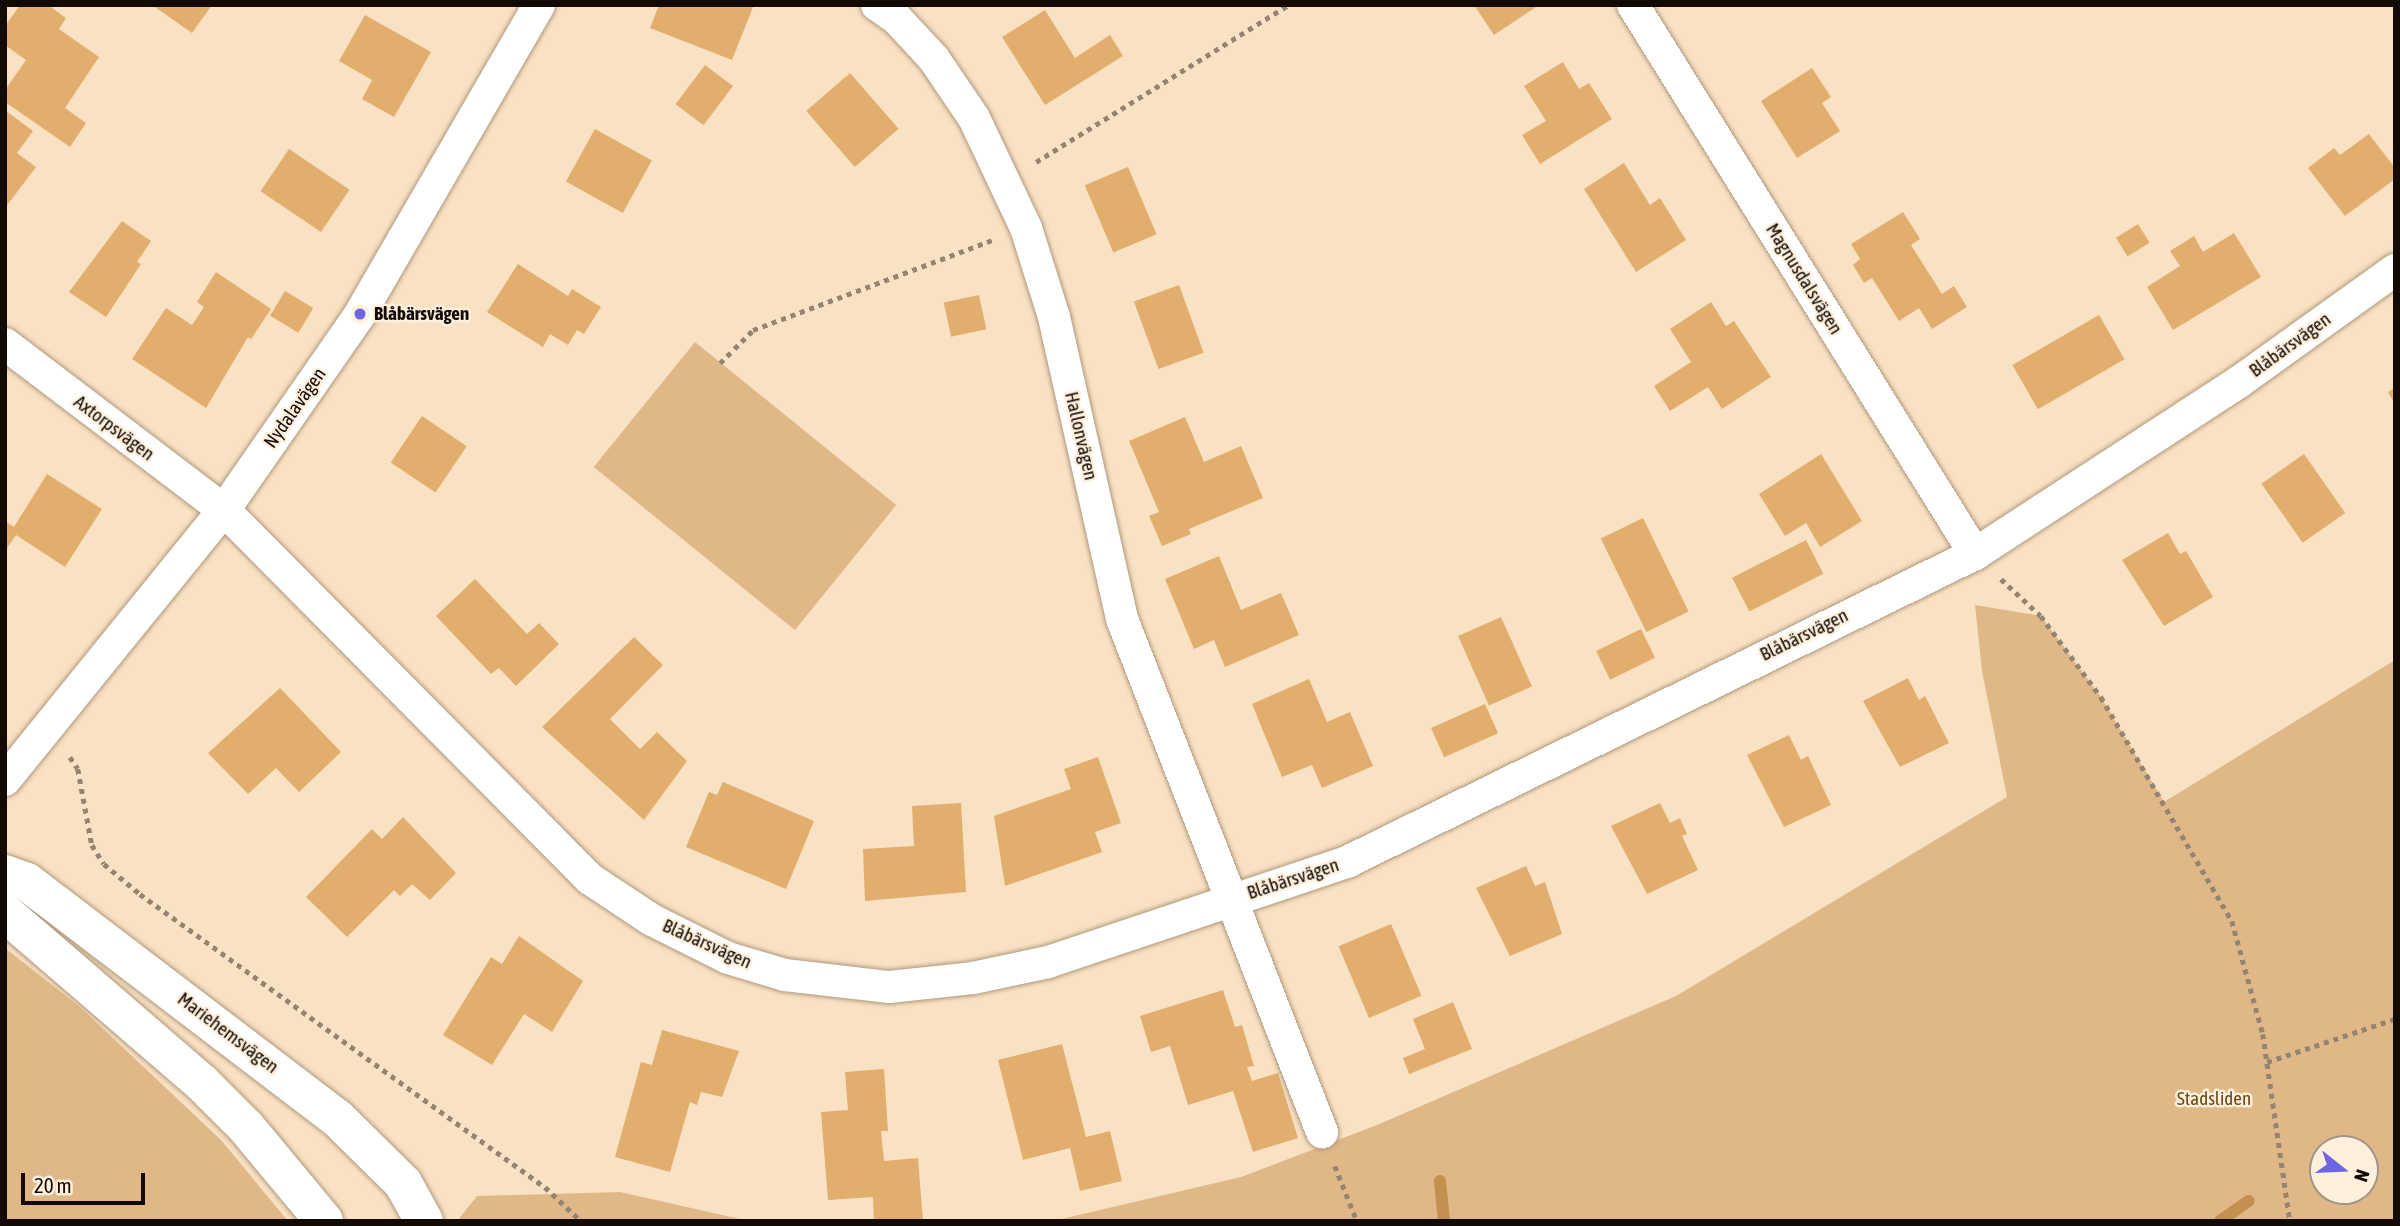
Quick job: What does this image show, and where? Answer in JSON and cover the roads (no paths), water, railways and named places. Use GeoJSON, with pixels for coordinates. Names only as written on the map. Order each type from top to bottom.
{"type":"FeatureCollection","features":[{"type":"Feature","properties":{"kind":"street","name":"Nydalavägen"},"geometry":{"type":"LineString","coordinates":[[5,780],[224,510],[360,314],[539,5]]}},
{"type":"Feature","properties":{"kind":"street","name":"Hallonvägen"},"geometry":{"type":"LineString","coordinates":[[877,5],[897,19],[934,59],[974,118],[1026,228],[1054,317],[1122,619],[1322,1132]]}},
{"type":"Feature","properties":{"kind":"street","name":"Magnusdalsvägen"},"geometry":{"type":"LineString","coordinates":[[1633,5],[1975,554]]}},
{"type":"Feature","properties":{"kind":"street","name":"Blåbärsvägen"},"geometry":{"type":"LineString","coordinates":[[224,510],[590,879],[652,920],[728,958],[785,975],[889,987],[973,978],[1048,962],[1349,861],[1975,554],[2239,382],[2395,270]]}},
{"type":"Feature","properties":{"kind":"street","name":"Axtorpsvägen"},"geometry":{"type":"LineString","coordinates":[[5,344],[224,510]]}},
{"type":"Feature","properties":{"kind":"street","name":"Mariehemsvägen"},"geometry":{"type":"LineString","coordinates":[[5,874],[27,882],[337,1118],[403,1183],[424,1221]]}},
{"type":"Feature","properties":{"kind":"street"},"geometry":{"type":"LineString","coordinates":[[5,913],[202,1083],[246,1128],[324,1221]]}},
{"type":"Feature","properties":{"kind":"waterway"},"geometry":{"type":"LineString","coordinates":[[1440,1181],[1444,1221]]}},
{"type":"Feature","properties":{"kind":"waterway"},"geometry":{"type":"LineString","coordinates":[[2220,1221],[2249,1201]]}},
{"type":"Feature","properties":{"kind":"place","name":"Blåbärsvägen"},"geometry":{"type":"Point","coordinates":[360,314]}},
{"type":"Feature","properties":{"kind":"park label","name":"Stadsliden"},"geometry":{"type":"Point","coordinates":[2214,1099]}}]}
